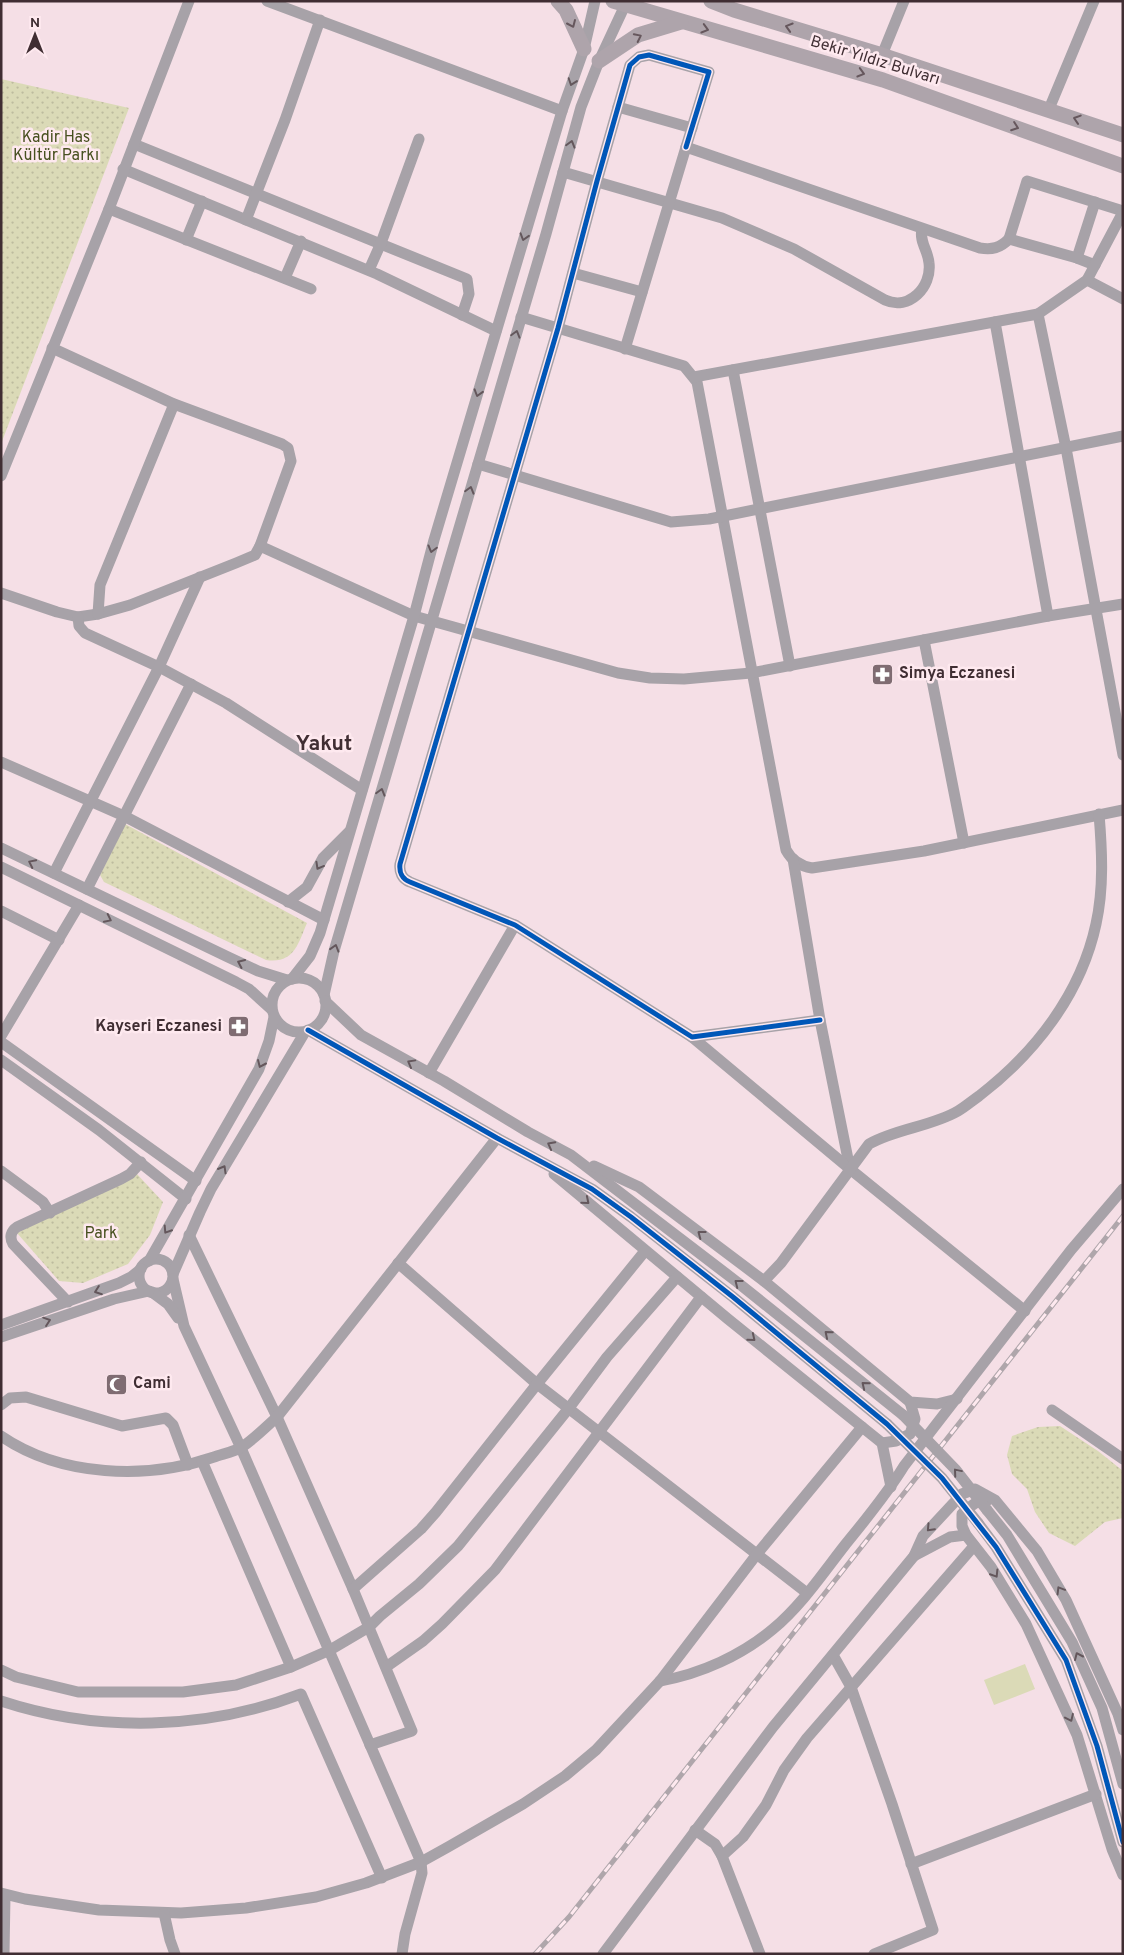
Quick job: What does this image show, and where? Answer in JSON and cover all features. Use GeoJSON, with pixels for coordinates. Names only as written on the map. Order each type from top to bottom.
{"type":"FeatureCollection","features":[{"type":"Feature","properties":{"kind":"main road"},"geometry":{"type":"LineString","coordinates":[[558,1],[566,10],[584,49]]}},
{"type":"Feature","properties":{"kind":"main road","name":"Bekir Yıldız Bulvarı"},"geometry":{"type":"LineString","coordinates":[[711,1],[1123,134]]}},
{"type":"Feature","properties":{"kind":"main road","name":"Bekir Yıldız Bulvarı"},"geometry":{"type":"LineString","coordinates":[[621,3],[883,80],[1123,166]]}},
{"type":"Feature","properties":{"kind":"main road"},"geometry":{"type":"LineString","coordinates":[[599,61],[638,35],[681,22]]}},
{"type":"Feature","properties":{"kind":"street"},"geometry":{"type":"LineString","coordinates":[[1,476],[109,209],[189,1]]}},
{"type":"Feature","properties":{"kind":"street"},"geometry":{"type":"LineString","coordinates":[[267,1],[562,111]]}},
{"type":"Feature","properties":{"kind":"street"},"geometry":{"type":"LineString","coordinates":[[402,1954],[405,1934],[422,1873],[420,1862],[330,1650],[241,1448],[184,1326],[168,1304],[150,1292],[140,1281],[145,1265],[186,1199],[259,1069],[270,1041],[273,1013],[271,1000],[274,992],[280,985],[290,979],[314,947],[324,920],[496,331],[562,111],[584,49],[594,1]]}},
{"type":"Feature","properties":{"kind":"street"},"geometry":{"type":"LineString","coordinates":[[882,55],[904,1]]}},
{"type":"Feature","properties":{"kind":"street"},"geometry":{"type":"LineString","coordinates":[[1048,109],[1094,1]]}},
{"type":"Feature","properties":{"kind":"street"},"geometry":{"type":"LineString","coordinates":[[1,1337],[114,1299],[163,1291],[171,1284],[189,1235],[216,1182],[306,1031],[320,1022],[325,1014],[325,998],[334,951],[581,108],[621,3]]}},
{"type":"Feature","properties":{"kind":"street"},"geometry":{"type":"LineString","coordinates":[[246,220],[285,120],[320,20]]}},
{"type":"Feature","properties":{"kind":"street"},"geometry":{"type":"LineString","coordinates":[[625,349],[709,72],[649,55],[639,56],[630,65],[558,328],[400,864],[400,871],[406,881],[515,925],[692,1037],[850,1169],[1025,1311]]}},
{"type":"Feature","properties":{"kind":"street"},"geometry":{"type":"LineString","coordinates":[[618,107],[692,128]]}},
{"type":"Feature","properties":{"kind":"street"},"geometry":{"type":"LineString","coordinates":[[369,270],[381,243],[419,139]]}},
{"type":"Feature","properties":{"kind":"street"},"geometry":{"type":"LineString","coordinates":[[134,144],[467,279],[469,294],[462,315]]}},
{"type":"Feature","properties":{"kind":"street"},"geometry":{"type":"LineString","coordinates":[[686,147],[922,229],[988,249],[1000,247],[1009,239],[1027,181],[1123,211],[1087,280],[1038,314],[694,377]]}},
{"type":"Feature","properties":{"kind":"street"},"geometry":{"type":"LineString","coordinates":[[124,169],[369,270],[496,331]]}},
{"type":"Feature","properties":{"kind":"street"},"geometry":{"type":"LineString","coordinates":[[563,172],[722,218],[794,249],[885,300],[894,303],[903,303],[916,297],[922,289],[929,272],[928,256],[921,238],[922,229]]}},
{"type":"Feature","properties":{"kind":"street"},"geometry":{"type":"LineString","coordinates":[[186,240],[202,201]]}},
{"type":"Feature","properties":{"kind":"street"},"geometry":{"type":"LineString","coordinates":[[1078,258],[1095,202]]}},
{"type":"Feature","properties":{"kind":"street"},"geometry":{"type":"LineString","coordinates":[[109,209],[311,289]]}},
{"type":"Feature","properties":{"kind":"street"},"geometry":{"type":"LineString","coordinates":[[1009,239],[1078,258],[1094,265]]}},
{"type":"Feature","properties":{"kind":"street"},"geometry":{"type":"LineString","coordinates":[[285,278],[301,241]]}},
{"type":"Feature","properties":{"kind":"street"},"geometry":{"type":"LineString","coordinates":[[572,273],[642,292]]}},
{"type":"Feature","properties":{"kind":"street"},"geometry":{"type":"LineString","coordinates":[[1087,280],[1123,299]]}},
{"type":"Feature","properties":{"kind":"street"},"geometry":{"type":"LineString","coordinates":[[1038,314],[1066,448],[1123,755]]}},
{"type":"Feature","properties":{"kind":"street"},"geometry":{"type":"LineString","coordinates":[[521,317],[684,366],[694,377],[698,387],[786,850],[793,859],[802,866],[812,868],[924,851],[1123,810]]}},
{"type":"Feature","properties":{"kind":"street"},"geometry":{"type":"LineString","coordinates":[[995,322],[1048,616]]}},
{"type":"Feature","properties":{"kind":"street"},"geometry":{"type":"LineString","coordinates":[[1,593],[78,617],[98,614],[130,605],[250,557],[255,554],[260,546],[291,461],[289,451],[282,444],[174,404],[52,348]]}},
{"type":"Feature","properties":{"kind":"street"},"geometry":{"type":"LineString","coordinates":[[733,370],[790,666]]}},
{"type":"Feature","properties":{"kind":"street"},"geometry":{"type":"LineString","coordinates":[[98,614],[100,585],[174,404]]}},
{"type":"Feature","properties":{"kind":"street"},"geometry":{"type":"LineString","coordinates":[[478,464],[671,522],[695,521],[1123,436]]}},
{"type":"Feature","properties":{"kind":"street"},"geometry":{"type":"LineString","coordinates":[[260,546],[414,616],[608,671],[634,676],[684,679],[751,673],[1048,616],[1123,604]]}},
{"type":"Feature","properties":{"kind":"street"},"geometry":{"type":"LineString","coordinates":[[54,873],[159,667],[200,578]]}},
{"type":"Feature","properties":{"kind":"street"},"geometry":{"type":"LineString","coordinates":[[78,617],[79,626],[85,633],[159,667],[226,703],[362,790]]}},
{"type":"Feature","properties":{"kind":"street"},"geometry":{"type":"LineString","coordinates":[[924,640],[964,843]]}},
{"type":"Feature","properties":{"kind":"street"},"geometry":{"type":"LineString","coordinates":[[87,889],[191,684]]}},
{"type":"Feature","properties":{"kind":"street"},"geometry":{"type":"LineString","coordinates":[[1,762],[124,816],[324,920]]}},
{"type":"Feature","properties":{"kind":"street"},"geometry":{"type":"LineString","coordinates":[[764,1281],[781,1263],[869,1144],[898,1131],[942,1119],[968,1104],[1016,1064],[1054,1020],[1083,966],[1096,924],[1102,861],[1098,814]]}},
{"type":"Feature","properties":{"kind":"street"},"geometry":{"type":"LineString","coordinates":[[288,902],[307,887],[323,858],[350,830]]}},
{"type":"Feature","properties":{"kind":"street"},"geometry":{"type":"LineString","coordinates":[[1,848],[258,971],[290,979],[305,978],[313,982],[320,987],[325,998],[360,1035],[429,1073],[528,1132],[571,1155],[639,1187],[764,1281],[910,1402],[915,1420],[910,1434],[896,1441],[882,1443]]}},
{"type":"Feature","properties":{"kind":"street"},"geometry":{"type":"LineString","coordinates":[[793,859],[820,1020],[850,1169]]}},
{"type":"Feature","properties":{"kind":"street"},"geometry":{"type":"LineString","coordinates":[[1,867],[236,982],[248,989],[273,1013],[279,1024],[287,1030],[296,1032],[306,1031],[592,1189],[733,1298],[887,1424],[942,1478],[978,1523],[996,1547],[1066,1660],[1096,1746],[1123,1842]]}},
{"type":"Feature","properties":{"kind":"street"},"geometry":{"type":"LineString","coordinates":[[1,1036],[79,905]]}},
{"type":"Feature","properties":{"kind":"street"},"geometry":{"type":"LineString","coordinates":[[1,911],[59,940]]}},
{"type":"Feature","properties":{"kind":"street"},"geometry":{"type":"LineString","coordinates":[[429,1073],[515,925]]}},
{"type":"Feature","properties":{"kind":"street"},"geometry":{"type":"LineString","coordinates":[[692,1037],[820,1020]]}},
{"type":"Feature","properties":{"kind":"street"},"geometry":{"type":"LineString","coordinates":[[1,1042],[196,1181]]}},
{"type":"Feature","properties":{"kind":"street"},"geometry":{"type":"LineString","coordinates":[[1,1060],[141,1162],[186,1199]]}},
{"type":"Feature","properties":{"kind":"street"},"geometry":{"type":"LineString","coordinates":[[1,1436],[23,1449],[43,1457],[89,1468],[145,1471],[188,1465],[241,1448],[277,1417],[497,1138]]}},
{"type":"Feature","properties":{"kind":"street"},"geometry":{"type":"LineString","coordinates":[[571,1155],[737,1282],[903,1415],[954,1469],[1008,1535],[1072,1642],[1102,1708],[1123,1784]]}},
{"type":"Feature","properties":{"kind":"street"},"geometry":{"type":"LineString","coordinates":[[536,1159],[701,1297],[882,1443],[891,1487]]}},
{"type":"Feature","properties":{"kind":"street"},"geometry":{"type":"LineString","coordinates":[[68,1302],[13,1244],[11,1238],[14,1228],[126,1177],[141,1162]]}},
{"type":"Feature","properties":{"kind":"street"},"geometry":{"type":"LineString","coordinates":[[1,1171],[43,1202],[50,1213]]}},
{"type":"Feature","properties":{"kind":"street"},"geometry":{"type":"LineString","coordinates":[[660,1681],[720,1663],[742,1651],[774,1628],[808,1592],[891,1487],[904,1466],[1071,1250],[1123,1189]]}},
{"type":"Feature","properties":{"kind":"street"},"geometry":{"type":"LineString","coordinates":[[189,1235],[277,1417],[353,1589],[412,1730],[370,1745]]}},
{"type":"Feature","properties":{"kind":"street"},"geometry":{"type":"LineString","coordinates":[[353,1589],[421,1529],[436,1512],[536,1384],[645,1251]]}},
{"type":"Feature","properties":{"kind":"street"},"geometry":{"type":"LineString","coordinates":[[1,1325],[119,1284],[132,1277],[154,1259],[168,1264],[173,1276],[184,1326]]}},
{"type":"Feature","properties":{"kind":"street"},"geometry":{"type":"LineString","coordinates":[[398,1263],[536,1384],[808,1592]]}},
{"type":"Feature","properties":{"kind":"street"},"geometry":{"type":"LineString","coordinates":[[1,1670],[16,1677],[78,1692],[183,1692],[236,1684],[291,1667],[330,1650],[369,1627],[458,1546],[569,1408],[607,1357],[677,1277]]}},
{"type":"Feature","properties":{"kind":"street"},"geometry":{"type":"LineString","coordinates":[[386,1667],[423,1641],[495,1570],[701,1297]]}},
{"type":"Feature","properties":{"kind":"street"},"geometry":{"type":"LineString","coordinates":[[1,1405],[10,1398],[26,1397],[122,1426],[166,1418],[173,1425],[188,1465]]}},
{"type":"Feature","properties":{"kind":"street"},"geometry":{"type":"LineString","coordinates":[[910,1402],[937,1404],[956,1399]]}},
{"type":"Feature","properties":{"kind":"street"},"geometry":{"type":"LineString","coordinates":[[1052,1410],[1123,1459]]}},
{"type":"Feature","properties":{"kind":"street"},"geometry":{"type":"LineString","coordinates":[[4,1954],[3,1894],[99,1910],[164,1912],[216,1911],[265,1906],[323,1896],[382,1878],[420,1862],[523,1804],[566,1776],[596,1750],[660,1681],[757,1554],[862,1428]]}},
{"type":"Feature","properties":{"kind":"street"},"geometry":{"type":"LineString","coordinates":[[202,1461],[291,1667]]}},
{"type":"Feature","properties":{"kind":"street"},"geometry":{"type":"LineString","coordinates":[[603,1954],[773,1728],[914,1556],[923,1536],[962,1494],[975,1489],[995,1500],[1037,1551],[1066,1600],[1118,1714],[1123,1730]]}},
{"type":"Feature","properties":{"kind":"street"},"geometry":{"type":"LineString","coordinates":[[995,1500],[983,1499],[975,1502],[962,1514],[962,1526],[966,1535],[991,1567],[1026,1624],[1078,1735],[1112,1849],[1123,1875]]}},
{"type":"Feature","properties":{"kind":"street"},"geometry":{"type":"LineString","coordinates":[[914,1556],[950,1538],[966,1535]]}},
{"type":"Feature","properties":{"kind":"street"},"geometry":{"type":"LineString","coordinates":[[722,1856],[743,1837],[760,1813],[795,1753],[974,1546]]}},
{"type":"Feature","properties":{"kind":"street"},"geometry":{"type":"LineString","coordinates":[[833,1655],[851,1687],[933,1930],[874,1954]]}},
{"type":"Feature","properties":{"kind":"street"},"geometry":{"type":"LineString","coordinates":[[1,1701],[71,1718],[105,1722],[147,1723],[209,1718],[242,1713],[301,1694],[382,1878]]}},
{"type":"Feature","properties":{"kind":"street"},"geometry":{"type":"LineString","coordinates":[[911,1864],[1096,1794]]}},
{"type":"Feature","properties":{"kind":"street"},"geometry":{"type":"LineString","coordinates":[[695,1830],[715,1844],[722,1856],[760,1954]]}},
{"type":"Feature","properties":{"kind":"street"},"geometry":{"type":"LineString","coordinates":[[164,1912],[175,1954]]}},
{"type":"Feature","properties":{"kind":"green space","name":"Kadir Has Kültür Parkı"},"geometry":{"type":"Polygon","coordinates":[[[1,79],[129,108],[1,444],[1,79]]]}},
{"type":"Feature","properties":{"kind":"green space"},"geometry":{"type":"Polygon","coordinates":[[[125,824],[307,923],[294,951],[283,959],[266,960],[104,882],[100,875],[125,824]]]}},
{"type":"Feature","properties":{"kind":"green space","name":"Park"},"geometry":{"type":"Polygon","coordinates":[[[136,1173],[163,1202],[150,1235],[128,1264],[83,1283],[59,1281],[17,1233],[136,1173]]]}},
{"type":"Feature","properties":{"kind":"green space"},"geometry":{"type":"Polygon","coordinates":[[[1060,1426],[1098,1451],[1123,1471],[1123,1518],[1105,1522],[1075,1546],[1049,1533],[1035,1512],[1027,1489],[1012,1474],[1007,1455],[1012,1436],[1038,1427],[1060,1426]]]}},
{"type":"Feature","properties":{"kind":"green space"},"geometry":{"type":"Polygon","coordinates":[[[1025,1664],[1035,1689],[994,1705],[984,1680],[1025,1664]]]}},
{"type":"Feature","properties":{"kind":"railway"},"geometry":{"type":"LineString","coordinates":[[535,1954],[569,1917],[1123,1216]]}},
{"type":"Feature","properties":{"kind":"cycle path"},"geometry":{"type":"LineString","coordinates":[[686,147],[709,72],[649,55],[639,57],[630,65],[558,328],[400,864],[400,870],[407,881],[515,925],[692,1037],[820,1020]]}},
{"type":"Feature","properties":{"kind":"cycle path"},"geometry":{"type":"LineString","coordinates":[[308,1030],[497,1138],[592,1189],[733,1297],[887,1424],[942,1478],[996,1547],[1066,1660],[1097,1746],[1123,1842]]}},
{"type":"Feature","properties":{"kind":"place","name":"Simya Eczanesi"},"geometry":{"type":"Point","coordinates":[883,674]}},
{"type":"Feature","properties":{"kind":"place","name":"Kayseri Eczanesi"},"geometry":{"type":"Point","coordinates":[238,1027]}},
{"type":"Feature","properties":{"kind":"place","name":"Cami"},"geometry":{"type":"Point","coordinates":[117,1384]}},
{"type":"Feature","properties":{"kind":"district","name":"Yakut"},"geometry":{"type":"Point","coordinates":[324,744]}}]}
